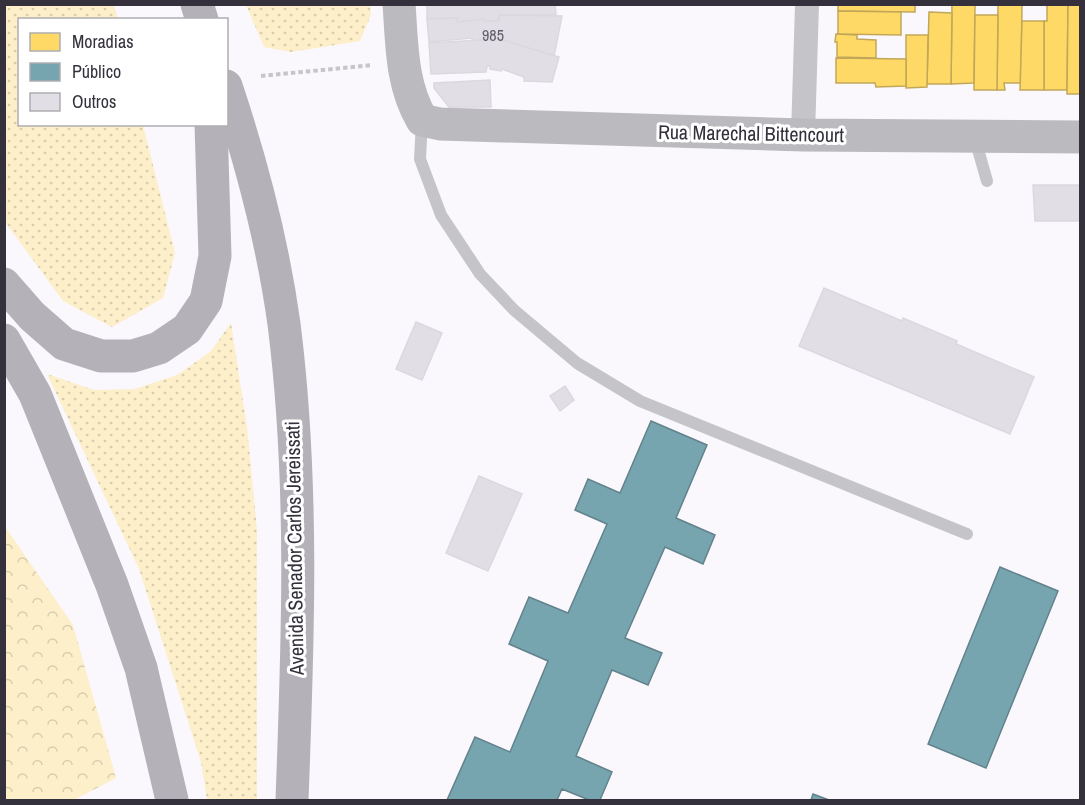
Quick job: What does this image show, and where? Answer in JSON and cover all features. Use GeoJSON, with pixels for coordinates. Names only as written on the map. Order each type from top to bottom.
{"type":"FeatureCollection","features":[{"type":"Feature","properties":{"kind":"main road"},"geometry":{"type":"LineString","coordinates":[[399,4],[409,91],[422,120]]}},
{"type":"Feature","properties":{"kind":"main road","name":"Avenida Senador Carlos Jereissati"},"geometry":{"type":"LineString","coordinates":[[228,92],[243,136],[273,261],[284,324],[298,498],[292,801]]}},
{"type":"Feature","properties":{"kind":"main road","name":"Rua Marechal Bittencourt"},"geometry":{"type":"LineString","coordinates":[[422,120],[458,126],[803,135],[1080,137]]}},
{"type":"Feature","properties":{"kind":"main road"},"geometry":{"type":"LineString","coordinates":[[4,284],[32,316],[64,344],[101,356],[133,356],[159,348],[187,329],[206,301],[215,256],[211,126]]}},
{"type":"Feature","properties":{"kind":"main road"},"geometry":{"type":"LineString","coordinates":[[4,340],[35,394],[116,595],[141,668],[172,801]]}},
{"type":"Feature","properties":{"kind":"street"},"geometry":{"type":"LineString","coordinates":[[803,135],[807,4]]}},
{"type":"Feature","properties":{"kind":"lane"},"geometry":{"type":"LineString","coordinates":[[422,120],[420,159],[441,215],[480,274],[514,310],[577,363],[640,401],[967,534]]}},
{"type":"Feature","properties":{"kind":"lane"},"geometry":{"type":"LineString","coordinates":[[974,136],[987,181]]}},
{"type":"Feature","properties":{"kind":"path"},"geometry":{"type":"LineString","coordinates":[[261,76],[404,62]]}},
{"type":"Feature","properties":{"kind":"green space"},"geometry":{"type":"Polygon","coordinates":[[[5,4],[114,5],[118,18],[18,18],[18,126],[143,126],[175,253],[163,298],[112,327],[63,301],[5,222],[5,4]]]}},
{"type":"Feature","properties":{"kind":"green space"},"geometry":{"type":"Polygon","coordinates":[[[246,5],[370,5],[371,15],[360,41],[291,52],[264,47],[246,5]]]}},
{"type":"Feature","properties":{"kind":"green space"},"geometry":{"type":"Polygon","coordinates":[[[231,323],[247,427],[257,530],[257,800],[207,800],[201,762],[139,569],[47,374],[94,390],[135,389],[177,375],[210,352],[231,323]]]}},
{"type":"Feature","properties":{"kind":"green space"},"geometry":{"type":"Polygon","coordinates":[[[4,525],[73,625],[116,778],[74,800],[5,800],[4,525]]]}},
{"type":"Feature","properties":{"kind":"building: Moradias"},"geometry":{"type":"Polygon","coordinates":[[[838,4],[915,4],[915,12],[838,11],[838,4]]]}},
{"type":"Feature","properties":{"kind":"building: Moradias"},"geometry":{"type":"Polygon","coordinates":[[[952,4],[975,4],[974,83],[951,84],[952,4]]]}},
{"type":"Feature","properties":{"kind":"building: Moradias"},"geometry":{"type":"Polygon","coordinates":[[[998,4],[1022,4],[1021,83],[1004,83],[1005,90],[997,90],[998,4]]]}},
{"type":"Feature","properties":{"kind":"building: Moradias"},"geometry":{"type":"Polygon","coordinates":[[[1047,4],[1068,4],[1067,90],[1044,90],[1044,21],[1047,21],[1047,4]]]}},
{"type":"Feature","properties":{"kind":"building: Moradias"},"geometry":{"type":"Polygon","coordinates":[[[1068,4],[1080,4],[1080,94],[1067,94],[1068,4]]]}},
{"type":"Feature","properties":{"kind":"building: Moradias"},"geometry":{"type":"Polygon","coordinates":[[[838,11],[901,12],[901,35],[838,34],[838,11]]]}},
{"type":"Feature","properties":{"kind":"building: Moradias"},"geometry":{"type":"Polygon","coordinates":[[[929,12],[952,13],[951,84],[927,84],[929,12]]]}},
{"type":"Feature","properties":{"kind":"building: Moradias"},"geometry":{"type":"Polygon","coordinates":[[[975,15],[998,15],[997,90],[974,90],[975,15]]]}},
{"type":"Feature","properties":{"kind":"building: Moradias"},"geometry":{"type":"Polygon","coordinates":[[[1022,21],[1044,21],[1044,90],[1020,90],[1022,21]]]}},
{"type":"Feature","properties":{"kind":"building: Moradias"},"geometry":{"type":"Polygon","coordinates":[[[836,34],[857,35],[857,39],[876,40],[876,58],[837,57],[836,34]]]}},
{"type":"Feature","properties":{"kind":"building: Moradias"},"geometry":{"type":"Polygon","coordinates":[[[906,35],[928,35],[927,87],[906,88],[906,35]]]}},
{"type":"Feature","properties":{"kind":"building: Moradias"},"geometry":{"type":"Polygon","coordinates":[[[836,58],[906,59],[906,86],[876,87],[875,83],[836,83],[836,58]]]}},
{"type":"Feature","properties":{"kind":"building: Público"},"geometry":{"type":"Polygon","coordinates":[[[651,421],[707,445],[676,518],[715,535],[703,564],[665,547],[625,638],[662,653],[648,685],[612,670],[576,756],[612,772],[600,800],[589,800],[562,789],[557,800],[447,800],[475,737],[510,752],[548,661],[509,644],[529,597],[568,613],[607,524],[575,510],[588,479],[620,493],[651,421]]]}},
{"type":"Feature","properties":{"kind":"building: Público"},"geometry":{"type":"Polygon","coordinates":[[[1000,567],[1058,591],[986,768],[928,744],[1000,567]]]}},
{"type":"Feature","properties":{"kind":"building: Público"},"geometry":{"type":"Polygon","coordinates":[[[813,794],[829,800],[811,800],[813,794]]]}},
{"type":"Feature","properties":{"kind":"building: Outros"},"geometry":{"type":"Polygon","coordinates":[[[427,4],[555,4],[556,15],[499,15],[499,20],[457,22],[457,18],[427,19],[427,4]]]}},
{"type":"Feature","properties":{"kind":"building: Outros"},"geometry":{"type":"Polygon","coordinates":[[[499,15],[562,16],[554,56],[499,39],[472,41],[472,38],[429,42],[427,19],[457,18],[457,22],[484,19],[484,22],[499,20],[499,15]]]}},
{"type":"Feature","properties":{"kind":"building: Outros"},"geometry":{"type":"Polygon","coordinates":[[[499,39],[559,57],[552,82],[524,81],[524,77],[502,69],[501,71],[490,69],[490,66],[487,66],[486,72],[431,74],[429,43],[499,39]]]}},
{"type":"Feature","properties":{"kind":"building: Outros"},"geometry":{"type":"Polygon","coordinates":[[[490,80],[491,107],[449,107],[434,88],[434,83],[490,80]]]}},
{"type":"Feature","properties":{"kind":"building: Outros"},"geometry":{"type":"Polygon","coordinates":[[[1033,185],[1080,185],[1080,221],[1035,221],[1033,185]]]}},
{"type":"Feature","properties":{"kind":"building: Outros"},"geometry":{"type":"Polygon","coordinates":[[[824,288],[902,321],[903,318],[957,341],[956,344],[1034,377],[1010,434],[799,346],[824,288]]]}},
{"type":"Feature","properties":{"kind":"building: Outros"},"geometry":{"type":"Polygon","coordinates":[[[416,322],[442,333],[422,380],[396,369],[416,322]]]}},
{"type":"Feature","properties":{"kind":"building: Outros"},"geometry":{"type":"Polygon","coordinates":[[[565,386],[574,400],[560,411],[550,396],[565,386]]]}},
{"type":"Feature","properties":{"kind":"building: Outros"},"geometry":{"type":"Polygon","coordinates":[[[479,476],[522,494],[488,571],[446,553],[479,476]]]}}]}
